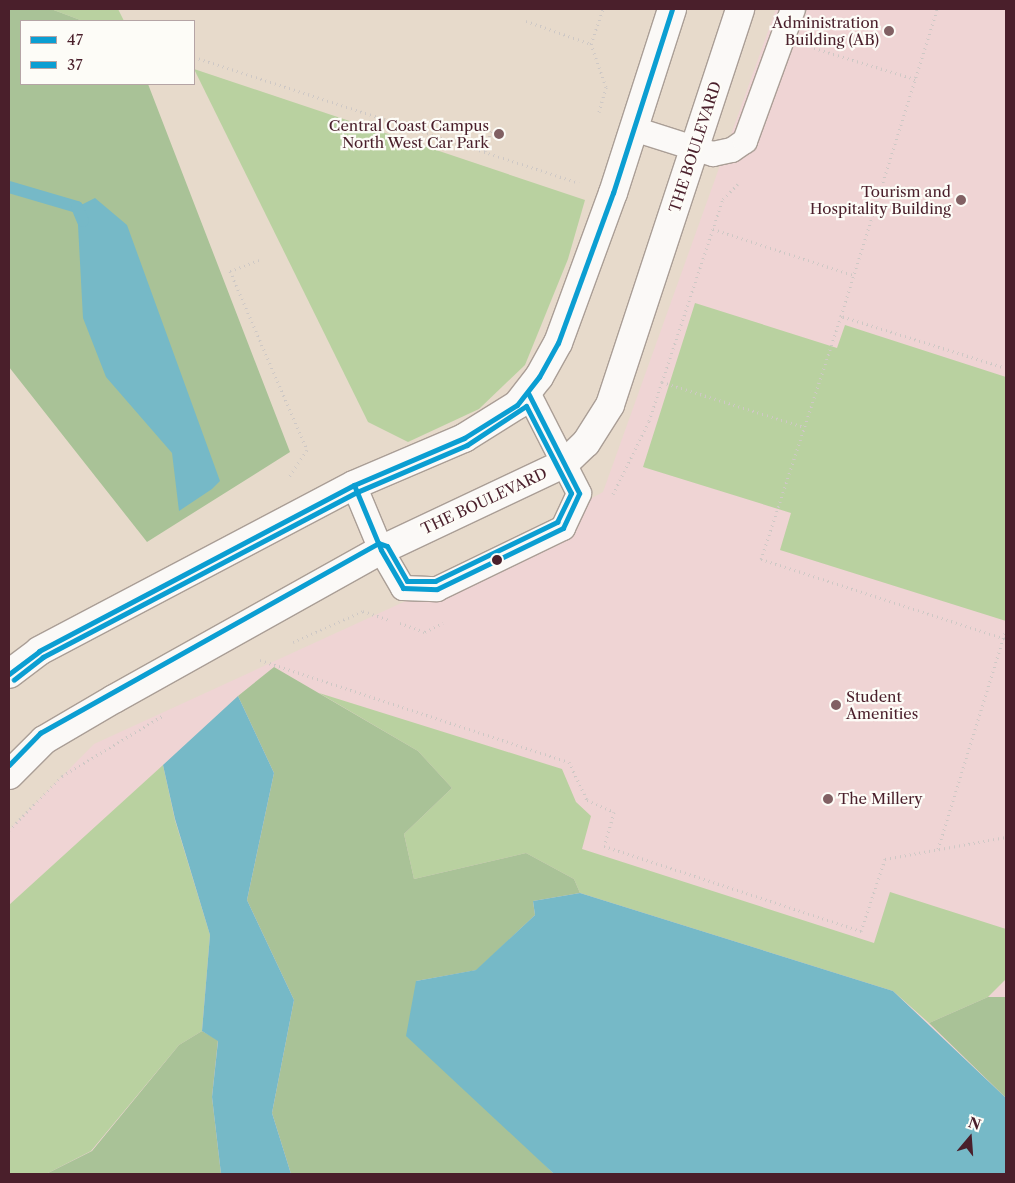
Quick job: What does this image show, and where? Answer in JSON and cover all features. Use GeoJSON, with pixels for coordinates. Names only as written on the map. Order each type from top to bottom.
{"type":"FeatureCollection","features":[{"type":"Feature","properties":{"kind":"street"},"geometry":{"type":"LineString","coordinates":[[9,674],[39,651],[354,485],[464,438],[517,406],[528,393],[558,342],[634,129],[672,9]]}},
{"type":"Feature","properties":{"kind":"street","name":"THE BOULEVARD"},"geometry":{"type":"LineString","coordinates":[[9,775],[44,740],[381,550],[565,463],[586,443],[610,405],[740,9]]}},
{"type":"Feature","properties":{"kind":"lane"},"geometry":{"type":"LineString","coordinates":[[634,129],[713,154],[732,150],[745,141],[793,9]]}},
{"type":"Feature","properties":{"kind":"lane"},"geometry":{"type":"LineString","coordinates":[[354,485],[381,550],[403,588],[437,589],[563,528],[579,493],[528,393]]}},
{"type":"Feature","properties":{"kind":"path"},"geometry":{"type":"LineString","coordinates":[[598,116],[606,87],[591,44],[603,9]]}},
{"type":"Feature","properties":{"kind":"path"},"geometry":{"type":"LineString","coordinates":[[937,9],[761,559],[1005,638]]}},
{"type":"Feature","properties":{"kind":"path"},"geometry":{"type":"LineString","coordinates":[[526,21],[591,44]]}},
{"type":"Feature","properties":{"kind":"path"},"geometry":{"type":"LineString","coordinates":[[782,40],[915,79]]}},
{"type":"Feature","properties":{"kind":"path"},"geometry":{"type":"LineString","coordinates":[[810,54],[815,40]]}},
{"type":"Feature","properties":{"kind":"path"},"geometry":{"type":"LineString","coordinates":[[195,57],[579,182]]}},
{"type":"Feature","properties":{"kind":"path"},"geometry":{"type":"LineString","coordinates":[[485,151],[492,128]]}},
{"type":"Feature","properties":{"kind":"path"},"geometry":{"type":"LineString","coordinates":[[576,191],[582,172]]}},
{"type":"Feature","properties":{"kind":"path"},"geometry":{"type":"LineString","coordinates":[[662,382],[722,199],[743,180]]}},
{"type":"Feature","properties":{"kind":"path"},"geometry":{"type":"LineString","coordinates":[[712,229],[853,275]]}},
{"type":"Feature","properties":{"kind":"path"},"geometry":{"type":"LineString","coordinates":[[259,260],[230,271],[307,450],[287,480]]}},
{"type":"Feature","properties":{"kind":"path"},"geometry":{"type":"LineString","coordinates":[[840,316],[1006,368]]}},
{"type":"Feature","properties":{"kind":"path"},"geometry":{"type":"LineString","coordinates":[[938,850],[1006,630]]}},
{"type":"Feature","properties":{"kind":"path"},"geometry":{"type":"LineString","coordinates":[[260,660],[569,762],[586,800],[614,812],[604,846],[860,931],[885,859],[1006,837]]}},
{"type":"Feature","properties":{"kind":"shaded area"},"geometry":{"type":"Polygon","coordinates":[[[776,9],[1006,9],[1006,1174],[9,1174],[9,830],[94,744],[408,600],[603,492],[776,9]]]}},
{"type":"Feature","properties":{"kind":"green space"},"geometry":{"type":"Polygon","coordinates":[[[9,9],[51,9],[80,20],[20,20],[20,85],[148,85],[290,452],[147,542],[9,367],[9,9]]]}},
{"type":"Feature","properties":{"kind":"green space"},"geometry":{"type":"Polygon","coordinates":[[[51,9],[118,9],[124,20],[80,20],[51,9]]]}},
{"type":"Feature","properties":{"kind":"green space"},"geometry":{"type":"Polygon","coordinates":[[[195,69],[585,200],[568,259],[525,365],[479,409],[408,442],[368,422],[195,69]]]}},
{"type":"Feature","properties":{"kind":"green space"},"geometry":{"type":"Polygon","coordinates":[[[695,303],[837,348],[845,325],[1006,377],[1006,621],[780,550],[791,513],[643,467],[695,303]]]}},
{"type":"Feature","properties":{"kind":"green space"},"geometry":{"type":"Polygon","coordinates":[[[274,667],[418,751],[452,788],[404,834],[414,879],[526,853],[574,879],[580,893],[533,901],[535,915],[477,970],[416,981],[493,1114],[554,1174],[291,1174],[272,1113],[294,1000],[247,900],[274,773],[238,696],[274,667]]]}},
{"type":"Feature","properties":{"kind":"green space"},"geometry":{"type":"Polygon","coordinates":[[[319,693],[562,769],[576,802],[591,816],[582,849],[874,943],[890,892],[1006,929],[1006,979],[988,997],[929,1023],[893,991],[580,893],[574,879],[526,853],[414,879],[404,834],[452,788],[418,751],[319,693]]]}},
{"type":"Feature","properties":{"kind":"green space"},"geometry":{"type":"Polygon","coordinates":[[[163,765],[175,820],[210,935],[202,1031],[179,1045],[91,1151],[46,1174],[9,1174],[9,905],[163,765]]]}},
{"type":"Feature","properties":{"kind":"green space"},"geometry":{"type":"Polygon","coordinates":[[[988,997],[1006,997],[1006,1098],[929,1023],[988,997]]]}},
{"type":"Feature","properties":{"kind":"green space"},"geometry":{"type":"Polygon","coordinates":[[[202,1031],[218,1040],[212,1097],[221,1174],[46,1174],[92,1151],[179,1045],[202,1031]]]}},
{"type":"Feature","properties":{"kind":"water"},"geometry":{"type":"Polygon","coordinates":[[[95,198],[127,225],[220,481],[212,489],[179,511],[172,453],[106,377],[83,318],[77,207],[95,198]]]}},
{"type":"Feature","properties":{"kind":"water"},"geometry":{"type":"Polygon","coordinates":[[[238,696],[274,773],[247,900],[294,1000],[272,1113],[291,1174],[221,1174],[212,1097],[218,1041],[202,1031],[210,935],[175,819],[163,765],[238,696]]]}},
{"type":"Feature","properties":{"kind":"water"},"geometry":{"type":"Polygon","coordinates":[[[580,893],[893,991],[1006,1098],[1006,1174],[554,1174],[406,1036],[416,981],[476,970],[535,915],[533,901],[580,893]]]}},
{"type":"Feature","properties":{"kind":"waterway"},"geometry":{"type":"LineString","coordinates":[[9,187],[77,207],[83,221]]}},
{"type":"Feature","properties":{"kind":"transit line","name":"47"},"geometry":{"type":"LineString","coordinates":[[9,674],[39,651],[354,485],[464,438],[517,405],[539,377],[558,343],[613,193],[672,9]]}},
{"type":"Feature","properties":{"kind":"transit line","name":"47"},"geometry":{"type":"LineString","coordinates":[[354,485],[381,550],[403,588],[437,589],[563,528],[579,493],[528,393]]}},
{"type":"Feature","properties":{"kind":"transit line","name":"37"},"geometry":{"type":"LineString","coordinates":[[9,765],[40,733],[378,543],[387,546],[407,581],[435,581],[557,522],[571,493],[526,406],[467,445],[357,492],[43,657],[14,680]]}},
{"type":"Feature","properties":{"kind":"place","name":"Administration Building (AB)"},"geometry":{"type":"Point","coordinates":[889,31]}},
{"type":"Feature","properties":{"kind":"place","name":"Central Coast Campus North West Car Park"},"geometry":{"type":"Point","coordinates":[499,134]}},
{"type":"Feature","properties":{"kind":"place","name":"Tourism and Hospitality Building"},"geometry":{"type":"Point","coordinates":[961,200]}},
{"type":"Feature","properties":{"kind":"place","name":"Student Amenities"},"geometry":{"type":"Point","coordinates":[836,705]}},
{"type":"Feature","properties":{"kind":"place","name":"The Millery"},"geometry":{"type":"Point","coordinates":[828,799]}}]}
